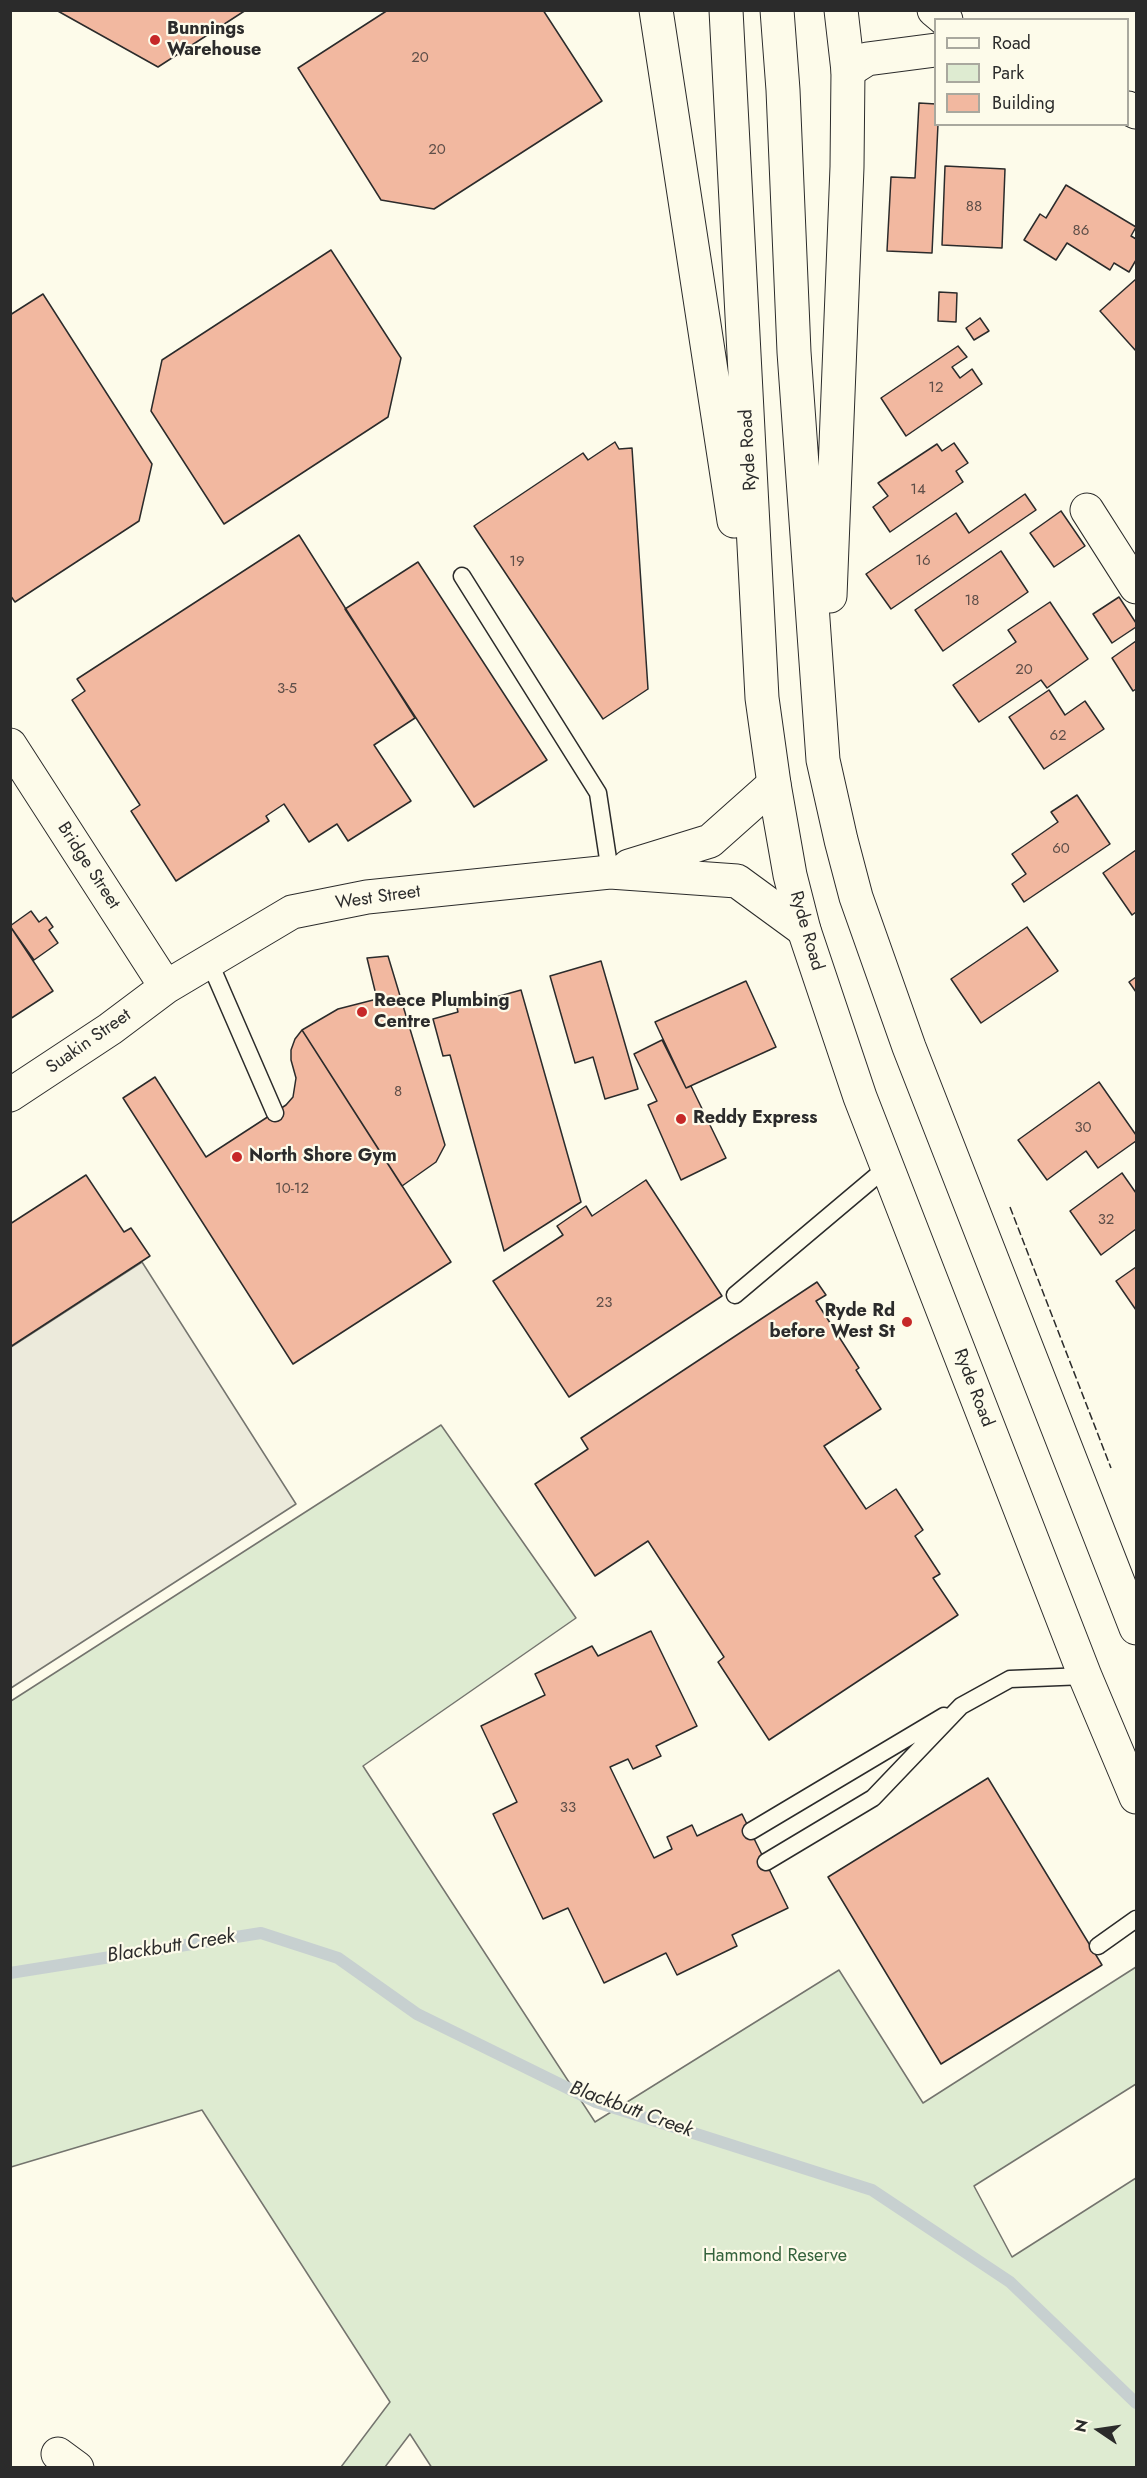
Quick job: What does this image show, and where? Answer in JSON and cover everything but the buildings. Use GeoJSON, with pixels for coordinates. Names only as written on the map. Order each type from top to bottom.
{"type":"FeatureCollection","features":[{"type":"Feature","properties":{"kind":"main road"},"geometry":{"type":"LineString","coordinates":[[656,10],[762,698]]}},
{"type":"Feature","properties":{"kind":"main road","name":"Ryde Road"},"geometry":{"type":"LineString","coordinates":[[726,10],[762,698],[790,875],[804,930],[860,1097],[1085,1676],[1137,1797]]}},
{"type":"Feature","properties":{"kind":"main road"},"geometry":{"type":"LineString","coordinates":[[777,10],[783,90],[794,352],[824,760],[841,840],[856,897],[909,1047],[1137,1628]]}},
{"type":"Feature","properties":{"kind":"main road"},"geometry":{"type":"LineString","coordinates":[[824,760],[847,167],[848,71],[841,10]]}},
{"type":"Feature","properties":{"kind":"main road"},"geometry":{"type":"LineString","coordinates":[[848,71],[867,59],[934,50]]}},
{"type":"Feature","properties":{"kind":"main road"},"geometry":{"type":"LineString","coordinates":[[1087,510],[1137,587]]}},
{"type":"Feature","properties":{"kind":"main road","name":"Bridge Street"},"geometry":{"type":"LineString","coordinates":[[10,745],[166,987]]}},
{"type":"Feature","properties":{"kind":"main road","name":"West Street"},"geometry":{"type":"LineString","coordinates":[[610,872],[710,841],[774,784]]}},
{"type":"Feature","properties":{"kind":"main road","name":"West Street"},"geometry":{"type":"LineString","coordinates":[[166,987],[292,912],[367,897],[610,872],[737,881],[804,930]]}},
{"type":"Feature","properties":{"kind":"main road","name":"Suakin Street"},"geometry":{"type":"LineString","coordinates":[[10,1095],[110,1029],[166,987]]}},
{"type":"Feature","properties":{"kind":"lane"},"geometry":{"type":"LineString","coordinates":[[462,576],[598,793],[610,872]]}},
{"type":"Feature","properties":{"kind":"lane"},"geometry":{"type":"LineString","coordinates":[[209,962],[275,1113]]}},
{"type":"Feature","properties":{"kind":"lane"},"geometry":{"type":"LineString","coordinates":[[735,1294],[887,1167]]}},
{"type":"Feature","properties":{"kind":"lane"},"geometry":{"type":"LineString","coordinates":[[751,1831],[1010,1679],[1085,1676]]}},
{"type":"Feature","properties":{"kind":"lane"},"geometry":{"type":"LineString","coordinates":[[766,1862],[873,1798],[961,1706]]}},
{"type":"Feature","properties":{"kind":"lane"},"geometry":{"type":"LineString","coordinates":[[1098,1946],[1137,1919]]}},
{"type":"Feature","properties":{"kind":"green space","name":"Hammond Reserve"},"geometry":{"type":"Polygon","coordinates":[[[441,1425],[576,1618],[363,1766],[595,2122],[839,1970],[923,2103],[1136,1967],[1136,2084],[974,2186],[1012,2257],[1136,2178],[1136,2467],[432,2468],[410,2434],[385,2467],[341,2467],[390,2402],[202,2110],[11,2167],[11,1701],[441,1425]]]}},
{"type":"Feature","properties":{"kind":"shaded area"},"geometry":{"type":"Polygon","coordinates":[[[142,1262],[296,1504],[11,1688],[11,1347],[142,1262]]]}},
{"type":"Feature","properties":{"kind":"waterway","name":"Blackbutt Creek"},"geometry":{"type":"LineString","coordinates":[[10,1973],[261,1933],[338,1958],[417,2014],[596,2102],[872,2190],[1010,2282],[1136,2403]]}},
{"type":"Feature","properties":{"kind":"fence"},"geometry":{"type":"LineString","coordinates":[[1010,1207],[1111,1468]]}},
{"type":"Feature","properties":{"kind":"place","name":"Bunnings Warehouse"},"geometry":{"type":"Point","coordinates":[155,40]}},
{"type":"Feature","properties":{"kind":"place","name":"Reece Plumbing Centre"},"geometry":{"type":"Point","coordinates":[362,1012]}},
{"type":"Feature","properties":{"kind":"place","name":"Reddy Express"},"geometry":{"type":"Point","coordinates":[681,1119]}},
{"type":"Feature","properties":{"kind":"place","name":"North Shore Gym"},"geometry":{"type":"Point","coordinates":[237,1157]}},
{"type":"Feature","properties":{"kind":"place","name":"Ryde Rd before West St"},"geometry":{"type":"Point","coordinates":[907,1322]}}]}
